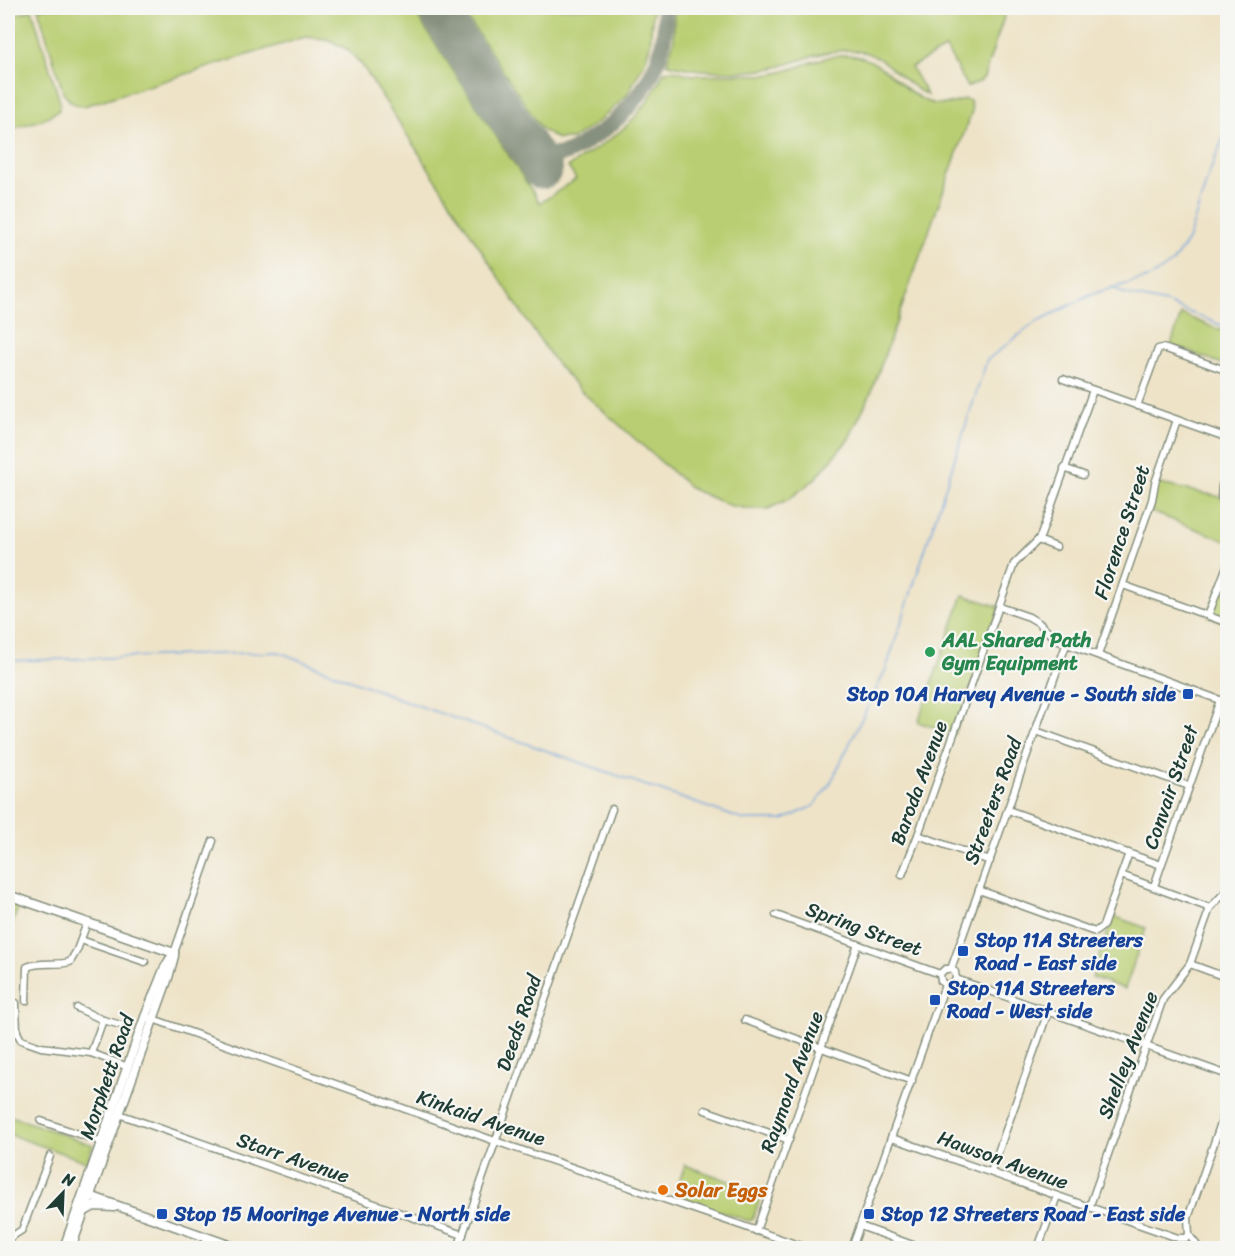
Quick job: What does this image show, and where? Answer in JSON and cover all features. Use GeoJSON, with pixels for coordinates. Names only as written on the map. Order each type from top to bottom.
{"type":"FeatureCollection","features":[{"type":"Feature","properties":{"kind":"street"},"geometry":{"type":"LineString","coordinates":[[1137,406],[1158,349],[1169,350],[1227,371]]}},
{"type":"Feature","properties":{"kind":"street"},"geometry":{"type":"LineString","coordinates":[[1063,379],[1227,438]]}},
{"type":"Feature","properties":{"kind":"street","name":"Baroda Avenue"},"geometry":{"type":"LineString","coordinates":[[902,875],[918,836],[1014,564],[1038,540],[1093,390]]}},
{"type":"Feature","properties":{"kind":"street","name":"Florence Street"},"geometry":{"type":"LineString","coordinates":[[1098,655],[1177,420]]}},
{"type":"Feature","properties":{"kind":"street"},"geometry":{"type":"LineString","coordinates":[[1064,468],[1083,475]]}},
{"type":"Feature","properties":{"kind":"street"},"geometry":{"type":"LineString","coordinates":[[1227,468],[1221,497],[1227,506]]}},
{"type":"Feature","properties":{"kind":"street"},"geometry":{"type":"LineString","coordinates":[[1038,540],[1056,547]]}},
{"type":"Feature","properties":{"kind":"street"},"geometry":{"type":"LineString","coordinates":[[1208,616],[1227,563]]}},
{"type":"Feature","properties":{"kind":"street"},"geometry":{"type":"LineString","coordinates":[[1123,585],[1227,622]]}},
{"type":"Feature","properties":{"kind":"street"},"geometry":{"type":"LineString","coordinates":[[1000,607],[1029,617],[1039,623],[1056,640],[1066,645],[1227,702]]}},
{"type":"Feature","properties":{"kind":"street","name":"Streeters Road"},"geometry":{"type":"LineString","coordinates":[[951,969],[1066,645]]}},
{"type":"Feature","properties":{"kind":"street","name":"Convair Street"},"geometry":{"type":"LineString","coordinates":[[1154,886],[1220,700]]}},
{"type":"Feature","properties":{"kind":"street"},"geometry":{"type":"LineString","coordinates":[[1036,731],[1189,786]]}},
{"type":"Feature","properties":{"kind":"street","name":"Deeds Road"},"geometry":{"type":"LineString","coordinates":[[458,1248],[612,809]]}},
{"type":"Feature","properties":{"kind":"street"},"geometry":{"type":"LineString","coordinates":[[1008,810],[1161,865]]}},
{"type":"Feature","properties":{"kind":"street"},"geometry":{"type":"LineString","coordinates":[[918,836],[990,861]]}},
{"type":"Feature","properties":{"kind":"street","name":"Morphett Road"},"geometry":{"type":"LineString","coordinates":[[71,1248],[85,1211],[87,1195],[102,1142],[116,1113],[128,1067],[171,970],[174,953],[213,841]]}},
{"type":"Feature","properties":{"kind":"street"},"geometry":{"type":"LineString","coordinates":[[979,890],[1095,932],[1103,926],[1129,853]]}},
{"type":"Feature","properties":{"kind":"street"},"geometry":{"type":"LineString","coordinates":[[1121,874],[1210,908]]}},
{"type":"Feature","properties":{"kind":"street","name":"Shelley Avenue"},"geometry":{"type":"LineString","coordinates":[[1089,1208],[1163,999],[1190,964],[1210,908],[1227,889]]}},
{"type":"Feature","properties":{"kind":"street"},"geometry":{"type":"LineString","coordinates":[[8,895],[174,953]]}},
{"type":"Feature","properties":{"kind":"street","name":"Spring Street"},"geometry":{"type":"LineString","coordinates":[[776,915],[940,974]]}},
{"type":"Feature","properties":{"kind":"street"},"geometry":{"type":"LineString","coordinates":[[26,1002],[27,967],[33,964],[70,962],[87,923]]}},
{"type":"Feature","properties":{"kind":"street"},"geometry":{"type":"LineString","coordinates":[[81,940],[145,962]]}},
{"type":"Feature","properties":{"kind":"street","name":"Raymond Avenue"},"geometry":{"type":"LineString","coordinates":[[756,1231],[858,944]]}},
{"type":"Feature","properties":{"kind":"street"},"geometry":{"type":"LineString","coordinates":[[1190,964],[1227,978]]}},
{"type":"Feature","properties":{"kind":"street"},"geometry":{"type":"LineString","coordinates":[[945,969],[951,969],[955,972],[956,979],[953,984],[945,985],[940,981],[940,974],[945,969]]}},
{"type":"Feature","properties":{"kind":"street"},"geometry":{"type":"LineString","coordinates":[[956,979],[1227,1075]]}},
{"type":"Feature","properties":{"kind":"street"},"geometry":{"type":"LineString","coordinates":[[852,1248],[945,985]]}},
{"type":"Feature","properties":{"kind":"street"},"geometry":{"type":"LineString","coordinates":[[16,1003],[17,1032],[21,1040],[41,1047],[91,1053],[128,1067]]}},
{"type":"Feature","properties":{"kind":"street"},"geometry":{"type":"LineString","coordinates":[[77,1008],[102,1020],[121,1025]]}},
{"type":"Feature","properties":{"kind":"street"},"geometry":{"type":"LineString","coordinates":[[991,1172],[1048,1012]]}},
{"type":"Feature","properties":{"kind":"street","name":"Kinkaid Avenue"},"geometry":{"type":"LineString","coordinates":[[149,1018],[495,1141],[807,1248]]}},
{"type":"Feature","properties":{"kind":"street","name":"Morphett Road"},"geometry":{"type":"LineString","coordinates":[[64,1248],[87,1195],[149,1018]]}},
{"type":"Feature","properties":{"kind":"street"},"geometry":{"type":"LineString","coordinates":[[91,1053],[102,1020]]}},
{"type":"Feature","properties":{"kind":"street"},"geometry":{"type":"LineString","coordinates":[[745,1020],[912,1081]]}},
{"type":"Feature","properties":{"kind":"street"},"geometry":{"type":"LineString","coordinates":[[1198,1248],[1189,1235],[1188,1218],[1227,1103]]}},
{"type":"Feature","properties":{"kind":"street"},"geometry":{"type":"LineString","coordinates":[[705,1110],[789,1140]]}},
{"type":"Feature","properties":{"kind":"street","name":"Starr Avenue"},"geometry":{"type":"LineString","coordinates":[[116,1113],[463,1235]]}},
{"type":"Feature","properties":{"kind":"street"},"geometry":{"type":"LineString","coordinates":[[41,1120],[102,1142]]}},
{"type":"Feature","properties":{"kind":"street","name":"Hawson Avenue"},"geometry":{"type":"LineString","coordinates":[[891,1138],[1178,1238],[1186,1238],[1189,1235]]}},
{"type":"Feature","properties":{"kind":"street"},"geometry":{"type":"LineString","coordinates":[[8,1239],[22,1230],[50,1155]]}},
{"type":"Feature","properties":{"kind":"street"},"geometry":{"type":"LineString","coordinates":[[87,1195],[237,1248]]}},
{"type":"Feature","properties":{"kind":"street"},"geometry":{"type":"LineString","coordinates":[[1038,1248],[1057,1197]]}},
{"type":"Feature","properties":{"kind":"street"},"geometry":{"type":"LineString","coordinates":[[85,1211],[94,1206],[135,1212]]}},
{"type":"Feature","properties":{"kind":"street"},"geometry":{"type":"LineString","coordinates":[[860,1226],[921,1248]]}},
{"type":"Feature","properties":{"kind":"green space"},"geometry":{"type":"Polygon","coordinates":[[[38,8],[412,8],[540,203],[576,179],[568,167],[624,128],[645,105],[664,72],[668,71],[695,75],[769,75],[830,57],[854,56],[879,66],[922,99],[934,104],[948,104],[965,99],[970,101],[972,111],[871,393],[848,440],[815,479],[789,499],[768,509],[749,509],[728,505],[692,489],[582,392],[556,363],[362,65],[347,49],[327,39],[305,37],[84,106],[72,102],[63,92],[38,8]]]}},
{"type":"Feature","properties":{"kind":"green space"},"geometry":{"type":"Polygon","coordinates":[[[461,8],[653,8],[650,45],[645,61],[627,95],[599,121],[572,139],[558,139],[542,130],[461,8]]]}},
{"type":"Feature","properties":{"kind":"green space"},"geometry":{"type":"Polygon","coordinates":[[[674,8],[1007,8],[984,77],[979,82],[967,87],[946,48],[911,67],[927,95],[881,60],[863,52],[851,50],[829,52],[773,68],[750,71],[704,70],[667,63],[674,39],[674,8]]]}},
{"type":"Feature","properties":{"kind":"green space"},"geometry":{"type":"Polygon","coordinates":[[[32,10],[60,102],[59,110],[44,119],[8,130],[8,17],[32,10]]]}},
{"type":"Feature","properties":{"kind":"green space"},"geometry":{"type":"Polygon","coordinates":[[[1181,314],[1227,333],[1227,366],[1171,345],[1181,314]]]}},
{"type":"Feature","properties":{"kind":"green space"},"geometry":{"type":"Polygon","coordinates":[[[1155,483],[1221,497],[1227,506],[1227,541],[1149,511],[1155,483]]]}},
{"type":"Feature","properties":{"kind":"green space"},"geometry":{"type":"Polygon","coordinates":[[[1218,590],[1227,593],[1227,623],[1208,616],[1218,590]]]}},
{"type":"Feature","properties":{"kind":"green space"},"geometry":{"type":"Polygon","coordinates":[[[963,595],[1000,607],[954,734],[918,722],[963,595]]]}},
{"type":"Feature","properties":{"kind":"green space"},"geometry":{"type":"Polygon","coordinates":[[[8,901],[19,905],[8,937],[8,901]]]}},
{"type":"Feature","properties":{"kind":"green space"},"geometry":{"type":"Polygon","coordinates":[[[1113,916],[1146,928],[1125,989],[1092,977],[1113,916]]]}},
{"type":"Feature","properties":{"kind":"green space"},"geometry":{"type":"Polygon","coordinates":[[[8,1115],[93,1145],[87,1162],[8,1134],[8,1115]]]}},
{"type":"Feature","properties":{"kind":"green space"},"geometry":{"type":"Polygon","coordinates":[[[685,1165],[762,1193],[753,1219],[749,1221],[674,1196],[685,1165]]]}},
{"type":"Feature","properties":{"kind":"waterway"},"geometry":{"type":"LineString","coordinates":[[8,661],[279,652],[408,702],[744,820],[783,820],[814,806],[831,782],[886,669],[987,360],[1036,322],[1095,293],[1151,277],[1172,263],[1188,240],[1209,174],[1228,126]]}},
{"type":"Feature","properties":{"kind":"waterway"},"geometry":{"type":"LineString","coordinates":[[1113,287],[1124,294],[1166,303],[1228,328]]}},
{"type":"Feature","properties":{"kind":"taxiway"},"geometry":{"type":"LineString","coordinates":[[523,140],[546,154],[564,154],[589,140],[621,115],[646,84],[655,67],[662,48],[665,28],[664,8]]}},
{"type":"Feature","properties":{"kind":"runway"},"geometry":{"type":"LineString","coordinates":[[436,8],[542,169]]}},
{"type":"Feature","properties":{"kind":"place","name":"AAL Shared Path Gym Equipment"},"geometry":{"type":"Point","coordinates":[930,652]}},
{"type":"Feature","properties":{"kind":"place","name":"Stop 10A Harvey Avenue - South side"},"geometry":{"type":"Point","coordinates":[1188,694]}},
{"type":"Feature","properties":{"kind":"place","name":"Stop 11A Streeters Road - East side"},"geometry":{"type":"Point","coordinates":[963,951]}},
{"type":"Feature","properties":{"kind":"place","name":"Stop 11A Streeters Road - West side"},"geometry":{"type":"Point","coordinates":[935,1000]}},
{"type":"Feature","properties":{"kind":"place","name":"Solar Eggs"},"geometry":{"type":"Point","coordinates":[663,1190]}},
{"type":"Feature","properties":{"kind":"place","name":"Stop 15 Mooringe Avenue - North side"},"geometry":{"type":"Point","coordinates":[162,1214]}},
{"type":"Feature","properties":{"kind":"place","name":"Stop 12 Streeters Road - East side"},"geometry":{"type":"Point","coordinates":[869,1214]}}]}
